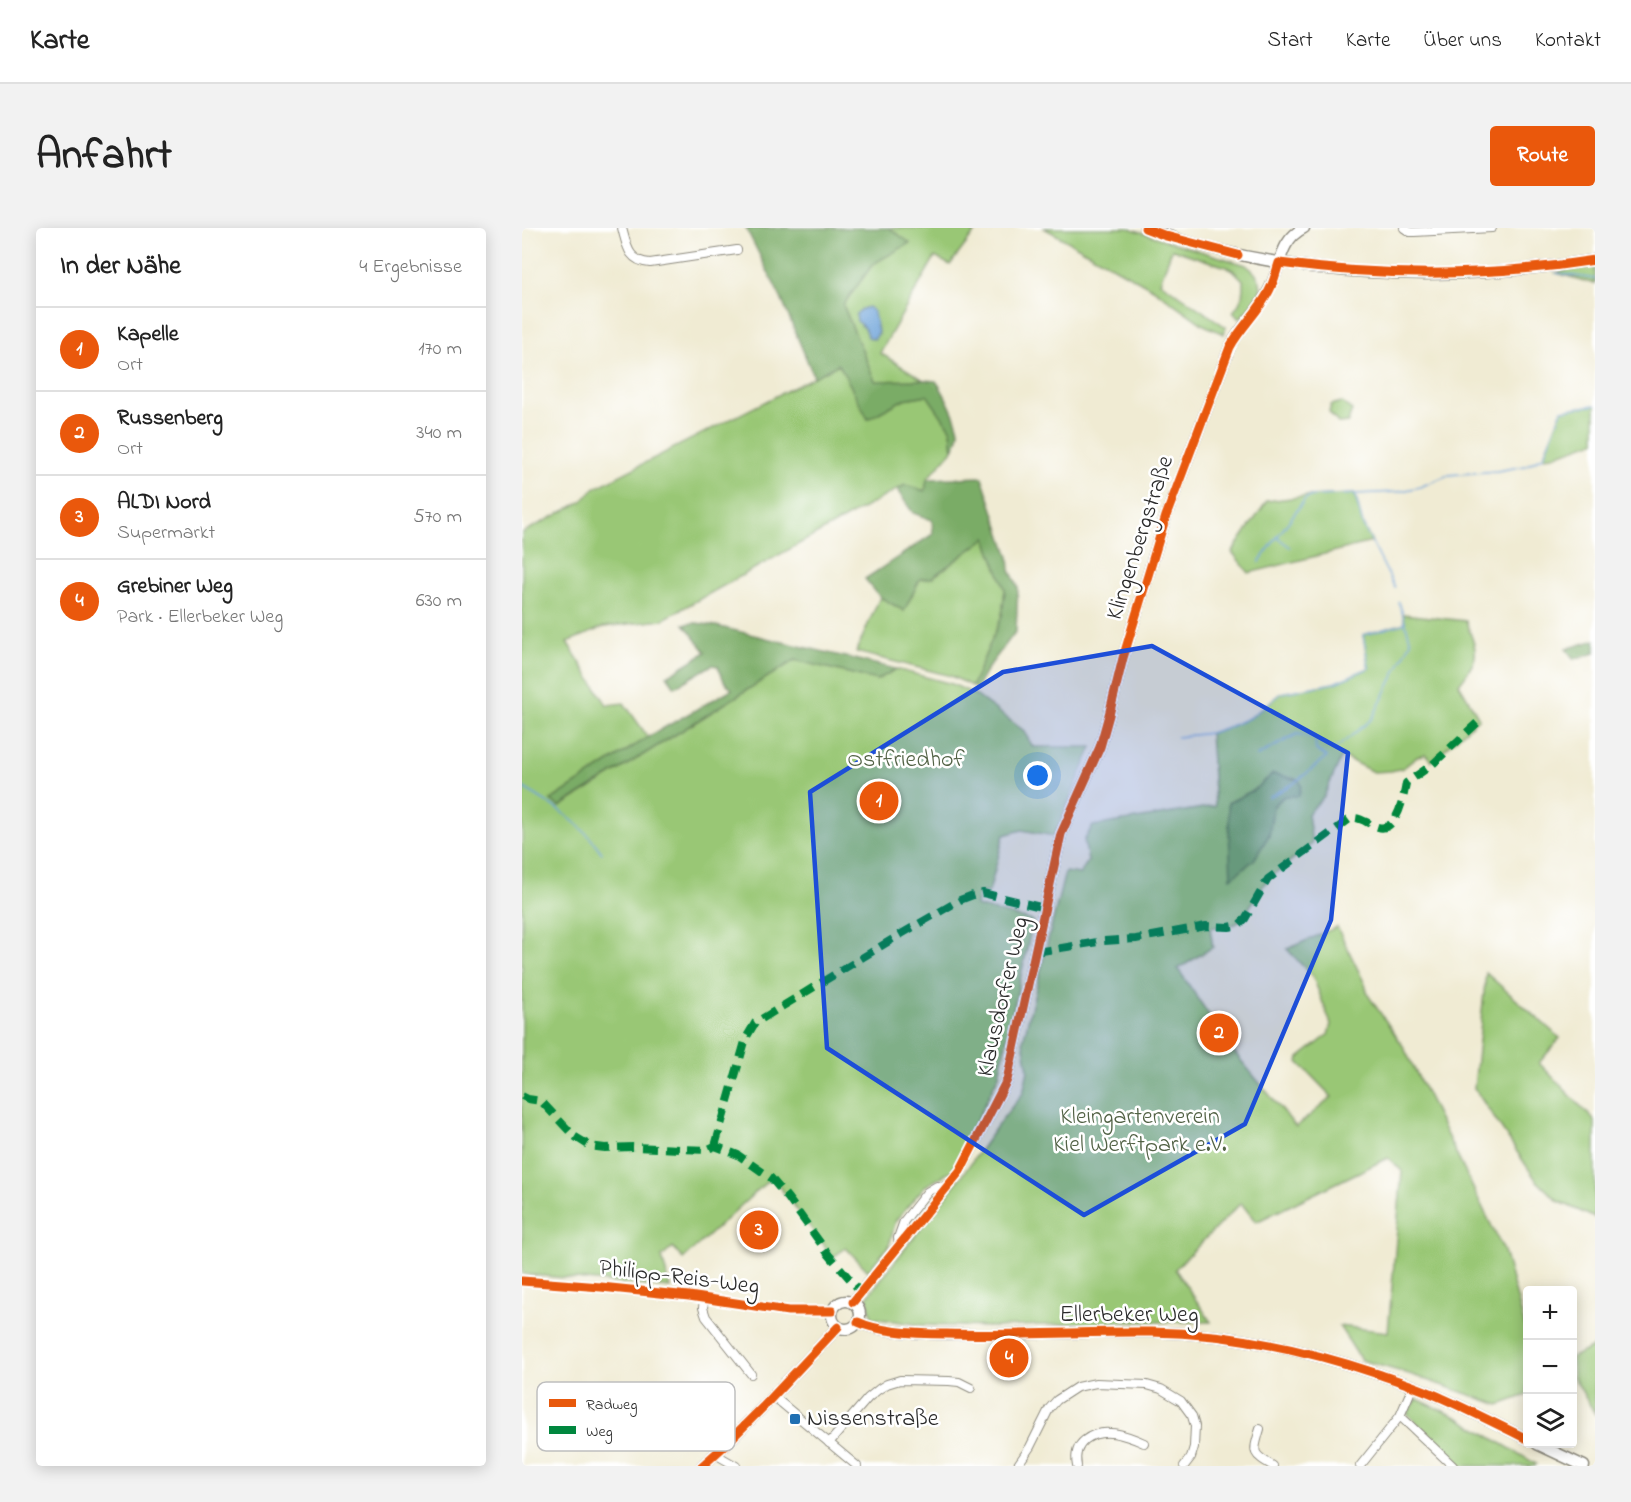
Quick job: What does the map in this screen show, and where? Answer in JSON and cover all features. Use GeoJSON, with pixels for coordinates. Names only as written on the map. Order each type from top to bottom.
{"type":"FeatureCollection","features":[{"type":"Feature","properties":{"kind":"street"},"geometry":{"type":"LineString","coordinates":[[622,228],[629,252],[635,259],[642,262],[650,263],[737,250]]}},
{"type":"Feature","properties":{"kind":"street"},"geometry":{"type":"LineString","coordinates":[[1145,228],[1217,250],[1279,263],[1353,271],[1426,273],[1533,268],[1595,260]]}},
{"type":"Feature","properties":{"kind":"street","name":"Klingenbergstraße"},"geometry":{"type":"LineString","coordinates":[[1061,834],[1100,747],[1123,657],[1166,516],[1230,347],[1269,291],[1283,249],[1291,236],[1304,228]]}},
{"type":"Feature","properties":{"kind":"street"},"geometry":{"type":"LineString","coordinates":[[1404,228],[1414,232],[1492,228]]}},
{"type":"Feature","properties":{"kind":"street","name":"Klausdorfer Weg"},"geometry":{"type":"LineString","coordinates":[[832,1311],[839,1302],[846,1300],[853,1302],[960,1171],[1008,1080],[1061,834]]}},
{"type":"Feature","properties":{"kind":"street","name":"Philipp-Reis-Weg"},"geometry":{"type":"LineString","coordinates":[[522,1281],[704,1298],[788,1311],[832,1311]]}},
{"type":"Feature","properties":{"kind":"street","name":"Philipp-Reis-Weg"},"geometry":{"type":"LineString","coordinates":[[704,1298],[703,1308],[706,1317],[751,1374]]}},
{"type":"Feature","properties":{"kind":"street"},"geometry":{"type":"LineString","coordinates":[[832,1311],[832,1320],[843,1329],[849,1329],[858,1322],[860,1317],[860,1311],[853,1302]]}},
{"type":"Feature","properties":{"kind":"street","name":"Ellerbeker Weg"},"geometry":{"type":"LineString","coordinates":[[858,1322],[870,1327],[922,1334],[994,1336],[1152,1332],[1236,1338],[1324,1357],[1413,1386],[1523,1437]]}},
{"type":"Feature","properties":{"kind":"street"},"geometry":{"type":"LineString","coordinates":[[735,1434],[838,1326]]}},
{"type":"Feature","properties":{"kind":"street"},"geometry":{"type":"LineString","coordinates":[[830,1443],[868,1398],[887,1384],[900,1380],[958,1382],[971,1388]]}},
{"type":"Feature","properties":{"kind":"street"},"geometry":{"type":"LineString","coordinates":[[1017,1466],[1030,1447],[1048,1409],[1077,1387],[1096,1383],[1148,1385],[1161,1389],[1181,1401],[1192,1416],[1195,1425],[1194,1447],[1191,1457],[1184,1466]]}},
{"type":"Feature","properties":{"kind":"street"},"geometry":{"type":"LineString","coordinates":[[1360,1466],[1400,1416],[1413,1386]]}},
{"type":"Feature","properties":{"kind":"street"},"geometry":{"type":"LineString","coordinates":[[773,1396],[856,1466]]}},
{"type":"Feature","properties":{"kind":"street"},"geometry":{"type":"LineString","coordinates":[[1400,1416],[1453,1466]]}},
{"type":"Feature","properties":{"kind":"street"},"geometry":{"type":"LineString","coordinates":[[1260,1429],[1254,1448],[1255,1452],[1273,1466]]}},
{"type":"Feature","properties":{"kind":"street"},"geometry":{"type":"LineString","coordinates":[[1077,1466],[1076,1451],[1082,1442],[1094,1433],[1116,1434],[1144,1443]]}},
{"type":"Feature","properties":{"kind":"street"},"geometry":{"type":"LineString","coordinates":[[1547,1448],[1584,1466]]}},
{"type":"Feature","properties":{"kind":"street"},"geometry":{"type":"LineString","coordinates":[[702,1466],[718,1451]]}},
{"type":"Feature","properties":{"kind":"street"},"geometry":{"type":"LineString","coordinates":[[715,1454],[736,1466]]}},
{"type":"Feature","properties":{"kind":"highlighted area"},"geometry":{"type":"Polygon","coordinates":[[[1152,646],[1348,753],[1331,920],[1245,1124],[1084,1215],[827,1048],[810,792],[1003,672],[1152,646]]]}},
{"type":"Feature","properties":{"kind":"green space"},"geometry":{"type":"Polygon","coordinates":[[[746,228],[889,228],[910,243],[873,264],[843,305],[875,381],[936,381],[958,426],[958,436],[953,450],[951,430],[927,395],[904,399],[868,419],[839,364],[814,377],[781,298],[746,228]]]}},
{"type":"Feature","properties":{"kind":"green space"},"geometry":{"type":"Polygon","coordinates":[[[889,228],[978,228],[950,265],[935,257],[880,353],[924,380],[875,381],[843,305],[873,264],[909,243],[889,228]]]}},
{"type":"Feature","properties":{"kind":"green space"},"geometry":{"type":"Polygon","coordinates":[[[1044,228],[1129,228],[1246,265],[1259,279],[1260,293],[1252,306],[1239,319],[1233,312],[1242,297],[1243,280],[1232,269],[1172,249],[1160,282],[1226,327],[1224,334],[1204,325],[1153,289],[1044,228]]]}},
{"type":"Feature","properties":{"kind":"green space"},"geometry":{"type":"Polygon","coordinates":[[[1595,264],[1595,284],[1556,273],[1571,268],[1595,264]]]}},
{"type":"Feature","properties":{"kind":"green space","name":"Ostfriedhof"},"geometry":{"type":"Polygon","coordinates":[[[839,364],[868,419],[904,399],[928,395],[951,430],[953,450],[927,479],[926,491],[905,485],[662,620],[604,627],[567,642],[607,705],[624,703],[648,737],[551,800],[560,807],[795,660],[877,680],[896,669],[952,684],[974,694],[1023,730],[1033,747],[1092,747],[1054,836],[1022,830],[1004,835],[989,892],[978,893],[976,906],[1033,921],[999,1075],[952,1171],[925,1186],[896,1220],[889,1246],[868,1271],[846,1248],[833,1257],[772,1177],[683,1259],[673,1247],[662,1257],[670,1288],[522,1274],[522,533],[581,502],[595,488],[839,364]]]}},
{"type":"Feature","properties":{"kind":"green space"},"geometry":{"type":"Polygon","coordinates":[[[1341,402],[1352,410],[1348,422],[1338,423],[1329,412],[1331,405],[1341,402]]]}},
{"type":"Feature","properties":{"kind":"green space"},"geometry":{"type":"Polygon","coordinates":[[[1595,405],[1595,441],[1553,456],[1543,457],[1562,410],[1595,405]]]}},
{"type":"Feature","properties":{"kind":"green space"},"geometry":{"type":"Polygon","coordinates":[[[982,477],[1009,557],[1010,570],[1018,587],[1016,631],[988,668],[976,689],[972,686],[1002,616],[1005,589],[986,538],[931,578],[920,579],[904,611],[880,597],[865,579],[933,534],[932,520],[913,513],[897,490],[905,485],[925,491],[927,479],[982,477]]]}},
{"type":"Feature","properties":{"kind":"green space"},"geometry":{"type":"Polygon","coordinates":[[[1355,494],[1363,525],[1372,542],[1249,573],[1232,552],[1267,501],[1307,496],[1355,494]]]}},
{"type":"Feature","properties":{"kind":"green space"},"geometry":{"type":"Polygon","coordinates":[[[986,538],[1005,589],[1002,616],[972,686],[951,676],[856,652],[880,597],[904,611],[920,579],[932,578],[986,538]]]}},
{"type":"Feature","properties":{"kind":"green space","name":"Kleingartenverein Kiel Werftpark e.V."},"geometry":{"type":"Polygon","coordinates":[[[1403,614],[1466,621],[1475,647],[1475,654],[1471,666],[1459,684],[1479,718],[1432,761],[1425,754],[1403,768],[1373,772],[1342,756],[1324,796],[1308,814],[1312,844],[1267,880],[1244,916],[1236,924],[1210,928],[1213,947],[1178,969],[1234,1052],[1296,1127],[1332,1097],[1298,1062],[1299,1058],[1328,1035],[1331,1024],[1313,977],[1287,949],[1337,927],[1365,984],[1368,995],[1403,1046],[1504,1251],[1523,1320],[1523,1396],[1499,1405],[1361,1360],[1339,1326],[1388,1332],[1402,1171],[1388,1158],[1256,1222],[1241,1203],[1175,1269],[1211,1322],[1121,1322],[994,1327],[922,1325],[872,1318],[867,1297],[1023,1093],[1028,1070],[1023,1041],[1065,872],[1080,874],[1088,861],[1084,840],[1093,826],[1215,806],[1210,733],[1251,717],[1281,693],[1334,683],[1369,668],[1363,635],[1405,623],[1403,614]],[[1273,774],[1254,790],[1228,803],[1269,835],[1273,807],[1284,796],[1273,774]]]}},
{"type":"Feature","properties":{"kind":"green space"},"geometry":{"type":"Polygon","coordinates":[[[697,623],[896,669],[877,680],[795,660],[559,807],[551,800],[648,737],[732,689],[724,681],[718,666],[712,665],[675,687],[667,676],[706,652],[684,624],[697,623]]]}},
{"type":"Feature","properties":{"kind":"green space"},"geometry":{"type":"Polygon","coordinates":[[[1595,640],[1595,653],[1574,659],[1566,649],[1595,640]]]}},
{"type":"Feature","properties":{"kind":"green space"},"geometry":{"type":"Polygon","coordinates":[[[1273,774],[1299,780],[1301,785],[1299,796],[1284,796],[1273,806],[1269,835],[1254,860],[1231,878],[1228,803],[1254,790],[1273,774]]]}},
{"type":"Feature","properties":{"kind":"green space"},"geometry":{"type":"Polygon","coordinates":[[[1486,973],[1560,1038],[1539,1063],[1595,1121],[1595,1218],[1558,1201],[1536,1180],[1474,1088],[1486,973]]]}},
{"type":"Feature","properties":{"kind":"green space"},"geometry":{"type":"Polygon","coordinates":[[[1595,1346],[1595,1414],[1577,1383],[1577,1355],[1595,1346]]]}},
{"type":"Feature","properties":{"kind":"green space"},"geometry":{"type":"Polygon","coordinates":[[[1417,1399],[1459,1418],[1536,1464],[1535,1466],[1460,1466],[1407,1414],[1417,1399]]]}},
{"type":"Feature","properties":{"kind":"water"},"geometry":{"type":"Polygon","coordinates":[[[868,307],[874,312],[877,328],[878,334],[874,339],[868,337],[864,328],[857,321],[856,314],[868,307]]]}},
{"type":"Feature","properties":{"kind":"waterway"},"geometry":{"type":"LineString","coordinates":[[1556,273],[1595,279]]}},
{"type":"Feature","properties":{"kind":"waterway"},"geometry":{"type":"LineString","coordinates":[[1395,588],[1363,525],[1355,494],[1397,492],[1420,487],[1448,475],[1525,466],[1543,457],[1562,410],[1595,405]]}},
{"type":"Feature","properties":{"kind":"waterway"},"geometry":{"type":"LineString","coordinates":[[1259,562],[1305,499],[1312,496],[1355,494]]}},
{"type":"Feature","properties":{"kind":"waterway"},"geometry":{"type":"LineString","coordinates":[[1277,537],[1290,547]]}},
{"type":"Feature","properties":{"kind":"waterway"},"geometry":{"type":"LineString","coordinates":[[1334,750],[1372,719],[1411,642],[1399,602]]}},
{"type":"Feature","properties":{"kind":"waterway"},"geometry":{"type":"LineString","coordinates":[[1177,737],[1210,733],[1231,726],[1251,717],[1281,693],[1334,683],[1369,668],[1363,635],[1406,623]]}},
{"type":"Feature","properties":{"kind":"waterway"},"geometry":{"type":"LineString","coordinates":[[1257,756],[1297,734],[1315,738],[1316,750],[1327,757],[1293,784],[1269,797]]}},
{"type":"Feature","properties":{"kind":"waterway"},"geometry":{"type":"LineString","coordinates":[[522,787],[556,808],[576,824],[602,853]]}},
{"type":"Feature","properties":{"kind":"marked path"},"geometry":{"type":"LineString","coordinates":[[1036,952],[1104,941],[1136,939],[1206,926],[1239,925],[1245,919],[1268,879],[1351,818],[1378,827],[1390,824],[1398,812],[1406,783],[1433,764],[1477,723]]}},
{"type":"Feature","properties":{"kind":"marked path"},"geometry":{"type":"LineString","coordinates":[[715,1146],[746,1038],[755,1023],[960,900],[983,893],[1045,908]]}},
{"type":"Feature","properties":{"kind":"marked path"},"geometry":{"type":"LineString","coordinates":[[522,1096],[541,1101],[574,1136],[590,1146],[706,1150],[715,1146],[738,1155],[771,1178],[829,1255],[861,1292]]}},
{"type":"Feature","properties":{"kind":"cycle path"},"geometry":{"type":"LineString","coordinates":[[1145,228],[1166,236],[1238,255]]}},
{"type":"Feature","properties":{"kind":"cycle path"},"geometry":{"type":"LineString","coordinates":[[853,1302],[960,1171],[1007,1080],[1061,834],[1100,747],[1123,658],[1166,516],[1230,347],[1265,298],[1279,263],[1358,271],[1437,273],[1516,270],[1595,260]]}},
{"type":"Feature","properties":{"kind":"cycle path"},"geometry":{"type":"LineString","coordinates":[[522,1281],[689,1296],[788,1311],[832,1311]]}},
{"type":"Feature","properties":{"kind":"cycle path"},"geometry":{"type":"LineString","coordinates":[[858,1322],[878,1329],[913,1333],[1151,1332],[1238,1339],[1322,1357],[1410,1385],[1523,1437]]}},
{"type":"Feature","properties":{"kind":"cycle path"},"geometry":{"type":"LineString","coordinates":[[735,1435],[838,1327]]}},
{"type":"Feature","properties":{"kind":"cycle path"},"geometry":{"type":"LineString","coordinates":[[702,1466],[719,1451]]}},
{"type":"Feature","properties":{"kind":"place","name":"Kapelle"},"geometry":{"type":"Point","coordinates":[879,801]}},
{"type":"Feature","properties":{"kind":"place","name":"Russenberg"},"geometry":{"type":"Point","coordinates":[1219,1033]}},
{"type":"Feature","properties":{"kind":"place","name":"ALDI Nord"},"geometry":{"type":"Point","coordinates":[759,1230]}},
{"type":"Feature","properties":{"kind":"place","name":"Grebiner Weg"},"geometry":{"type":"Point","coordinates":[1009,1358]}},
{"type":"Feature","properties":{"kind":"place","name":"Nissenstraße"},"geometry":{"type":"Point","coordinates":[795,1419]}}]}
